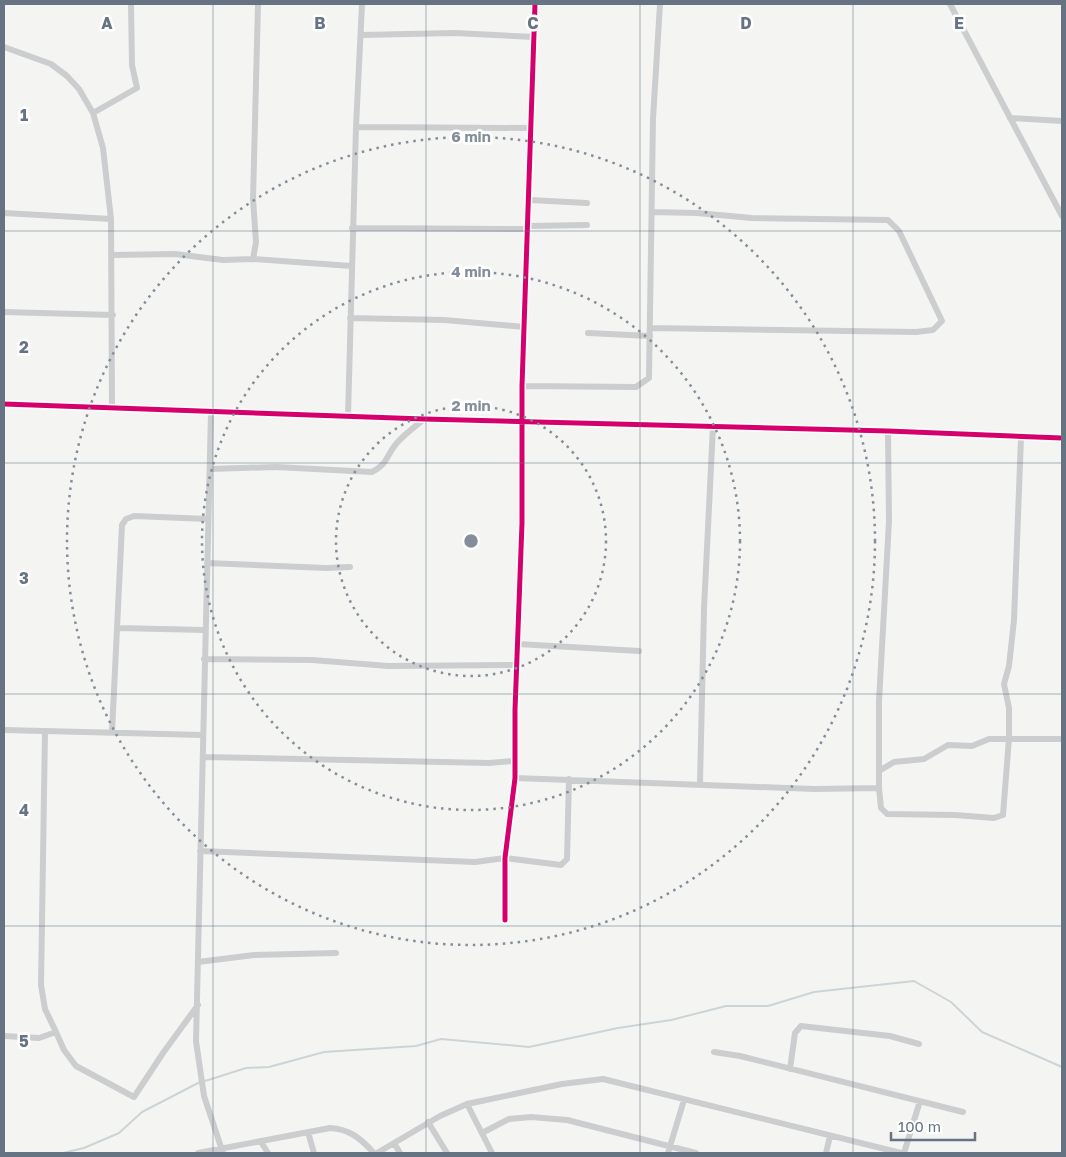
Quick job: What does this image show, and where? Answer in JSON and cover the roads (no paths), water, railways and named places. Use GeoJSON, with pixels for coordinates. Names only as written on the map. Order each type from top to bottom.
{"type":"FeatureCollection","features":[{"type":"Feature","properties":{"kind":"street"},"geometry":{"type":"LineString","coordinates":[[92,113],[138,88],[132,65],[131,4]]}},
{"type":"Feature","properties":{"kind":"street"},"geometry":{"type":"LineString","coordinates":[[253,259],[256,242],[253,199],[258,4]]}},
{"type":"Feature","properties":{"kind":"street"},"geometry":{"type":"LineString","coordinates":[[348,416],[352,228],[362,4]]}},
{"type":"Feature","properties":{"kind":"street"},"geometry":{"type":"LineString","coordinates":[[505,920],[504,858],[515,778],[523,421],[522,386],[530,200],[535,4]]}},
{"type":"Feature","properties":{"kind":"street"},"geometry":{"type":"LineString","coordinates":[[522,386],[636,388],[649,378],[653,119],[660,4]]}},
{"type":"Feature","properties":{"kind":"street"},"geometry":{"type":"LineString","coordinates":[[950,4],[1062,216]]}},
{"type":"Feature","properties":{"kind":"street"},"geometry":{"type":"LineString","coordinates":[[361,35],[455,34],[534,37]]}},
{"type":"Feature","properties":{"kind":"street"},"geometry":{"type":"LineString","coordinates":[[4,47],[51,64],[67,76],[79,89],[92,113],[103,148],[111,218],[112,409]]}},
{"type":"Feature","properties":{"kind":"street"},"geometry":{"type":"LineString","coordinates":[[1010,118],[1062,121]]}},
{"type":"Feature","properties":{"kind":"street"},"geometry":{"type":"LineString","coordinates":[[356,127],[531,128]]}},
{"type":"Feature","properties":{"kind":"street"},"geometry":{"type":"LineString","coordinates":[[530,200],[587,203]]}},
{"type":"Feature","properties":{"kind":"street"},"geometry":{"type":"LineString","coordinates":[[588,333],[916,332],[933,330],[942,321],[899,231],[888,220],[752,218],[697,212],[652,212]]}},
{"type":"Feature","properties":{"kind":"street"},"geometry":{"type":"LineString","coordinates":[[4,213],[111,218]]}},
{"type":"Feature","properties":{"kind":"street"},"geometry":{"type":"LineString","coordinates":[[352,228],[587,225]]}},
{"type":"Feature","properties":{"kind":"street"},"geometry":{"type":"LineString","coordinates":[[112,255],[175,254],[223,260],[253,259],[351,266]]}},
{"type":"Feature","properties":{"kind":"street"},"geometry":{"type":"LineString","coordinates":[[4,312],[113,315]]}},
{"type":"Feature","properties":{"kind":"street"},"geometry":{"type":"LineString","coordinates":[[350,318],[451,321],[525,327]]}},
{"type":"Feature","properties":{"kind":"street"},"geometry":{"type":"LineString","coordinates":[[4,404],[112,409],[888,431],[1021,438],[1062,438]]}},
{"type":"Feature","properties":{"kind":"street"},"geometry":{"type":"LineString","coordinates":[[211,412],[196,1041],[203,1085],[222,1151]]}},
{"type":"Feature","properties":{"kind":"street"},"geometry":{"type":"LineString","coordinates":[[210,469],[276,467],[372,472],[380,468],[388,460],[396,444],[424,419]]}},
{"type":"Feature","properties":{"kind":"street"},"geometry":{"type":"LineString","coordinates":[[700,783],[704,628],[713,426]]}},
{"type":"Feature","properties":{"kind":"street"},"geometry":{"type":"LineString","coordinates":[[888,431],[889,521],[879,701],[879,788],[881,808],[887,814],[1001,816],[1004,811],[1009,738],[1008,708],[1004,684],[1009,666],[1014,620],[1021,438]]}},
{"type":"Feature","properties":{"kind":"street"},"geometry":{"type":"LineString","coordinates":[[112,732],[122,525],[126,519],[134,516],[208,519]]}},
{"type":"Feature","properties":{"kind":"street"},"geometry":{"type":"LineString","coordinates":[[207,562],[326,568],[350,567]]}},
{"type":"Feature","properties":{"kind":"street"},"geometry":{"type":"LineString","coordinates":[[118,628],[205,630]]}},
{"type":"Feature","properties":{"kind":"street"},"geometry":{"type":"LineString","coordinates":[[518,644],[638,651]]}},
{"type":"Feature","properties":{"kind":"street"},"geometry":{"type":"LineString","coordinates":[[204,659],[312,660],[388,666],[517,665]]}},
{"type":"Feature","properties":{"kind":"street"},"geometry":{"type":"LineString","coordinates":[[4,730],[203,735]]}},
{"type":"Feature","properties":{"kind":"street"},"geometry":{"type":"LineString","coordinates":[[46,731],[41,978],[45,1009],[64,1050],[76,1066],[134,1097],[163,1052],[198,1005]]}},
{"type":"Feature","properties":{"kind":"street"},"geometry":{"type":"LineString","coordinates":[[879,771],[894,762],[924,759],[948,745],[972,746],[990,739],[1062,739]]}},
{"type":"Feature","properties":{"kind":"street"},"geometry":{"type":"LineString","coordinates":[[204,757],[489,763],[514,761]]}},
{"type":"Feature","properties":{"kind":"street"},"geometry":{"type":"LineString","coordinates":[[515,778],[700,783],[814,789],[879,788]]}},
{"type":"Feature","properties":{"kind":"street"},"geometry":{"type":"LineString","coordinates":[[200,852],[468,862],[504,858],[561,865],[567,859],[569,779]]}},
{"type":"Feature","properties":{"kind":"street"},"geometry":{"type":"LineString","coordinates":[[198,962],[254,955],[336,953]]}},
{"type":"Feature","properties":{"kind":"street"},"geometry":{"type":"LineString","coordinates":[[790,1069],[795,1033],[801,1026],[874,1034],[919,1044]]}},
{"type":"Feature","properties":{"kind":"street"},"geometry":{"type":"LineString","coordinates":[[4,1036],[39,1038],[56,1032]]}},
{"type":"Feature","properties":{"kind":"street"},"geometry":{"type":"LineString","coordinates":[[714,1052],[963,1112]]}},
{"type":"Feature","properties":{"kind":"street"},"geometry":{"type":"LineString","coordinates":[[198,1153],[222,1151],[330,1128],[347,1130],[361,1139],[375,1153],[428,1122],[467,1104],[484,1099],[594,1079],[611,1080],[684,1100],[903,1153],[920,1101]]}},
{"type":"Feature","properties":{"kind":"street"},"geometry":{"type":"LineString","coordinates":[[668,1150],[684,1100]]}},
{"type":"Feature","properties":{"kind":"street"},"geometry":{"type":"LineString","coordinates":[[467,1104],[492,1153]]}},
{"type":"Feature","properties":{"kind":"street"},"geometry":{"type":"LineString","coordinates":[[482,1133],[509,1119],[531,1117],[576,1122],[668,1150],[696,1153]]}},
{"type":"Feature","properties":{"kind":"street"},"geometry":{"type":"LineString","coordinates":[[428,1122],[447,1153]]}},
{"type":"Feature","properties":{"kind":"street"},"geometry":{"type":"LineString","coordinates":[[308,1132],[314,1153]]}},
{"type":"Feature","properties":{"kind":"street"},"geometry":{"type":"LineString","coordinates":[[826,1153],[830,1136]]}},
{"type":"Feature","properties":{"kind":"street"},"geometry":{"type":"LineString","coordinates":[[261,1142],[268,1153]]}},
{"type":"Feature","properties":{"kind":"street"},"geometry":{"type":"LineString","coordinates":[[394,1143],[400,1153]]}},
{"type":"Feature","properties":{"kind":"waterway"},"geometry":{"type":"LineString","coordinates":[[205,1081],[246,1068],[269,1067],[324,1052],[416,1046],[441,1039],[529,1047],[618,1028],[671,1020],[726,1006],[768,1006],[814,992],[914,981],[951,1002],[982,1032],[1062,1067]]}},
{"type":"Feature","properties":{"kind":"waterway"},"geometry":{"type":"LineString","coordinates":[[63,1153],[84,1148],[119,1133],[142,1112],[200,1082]]}}]}
